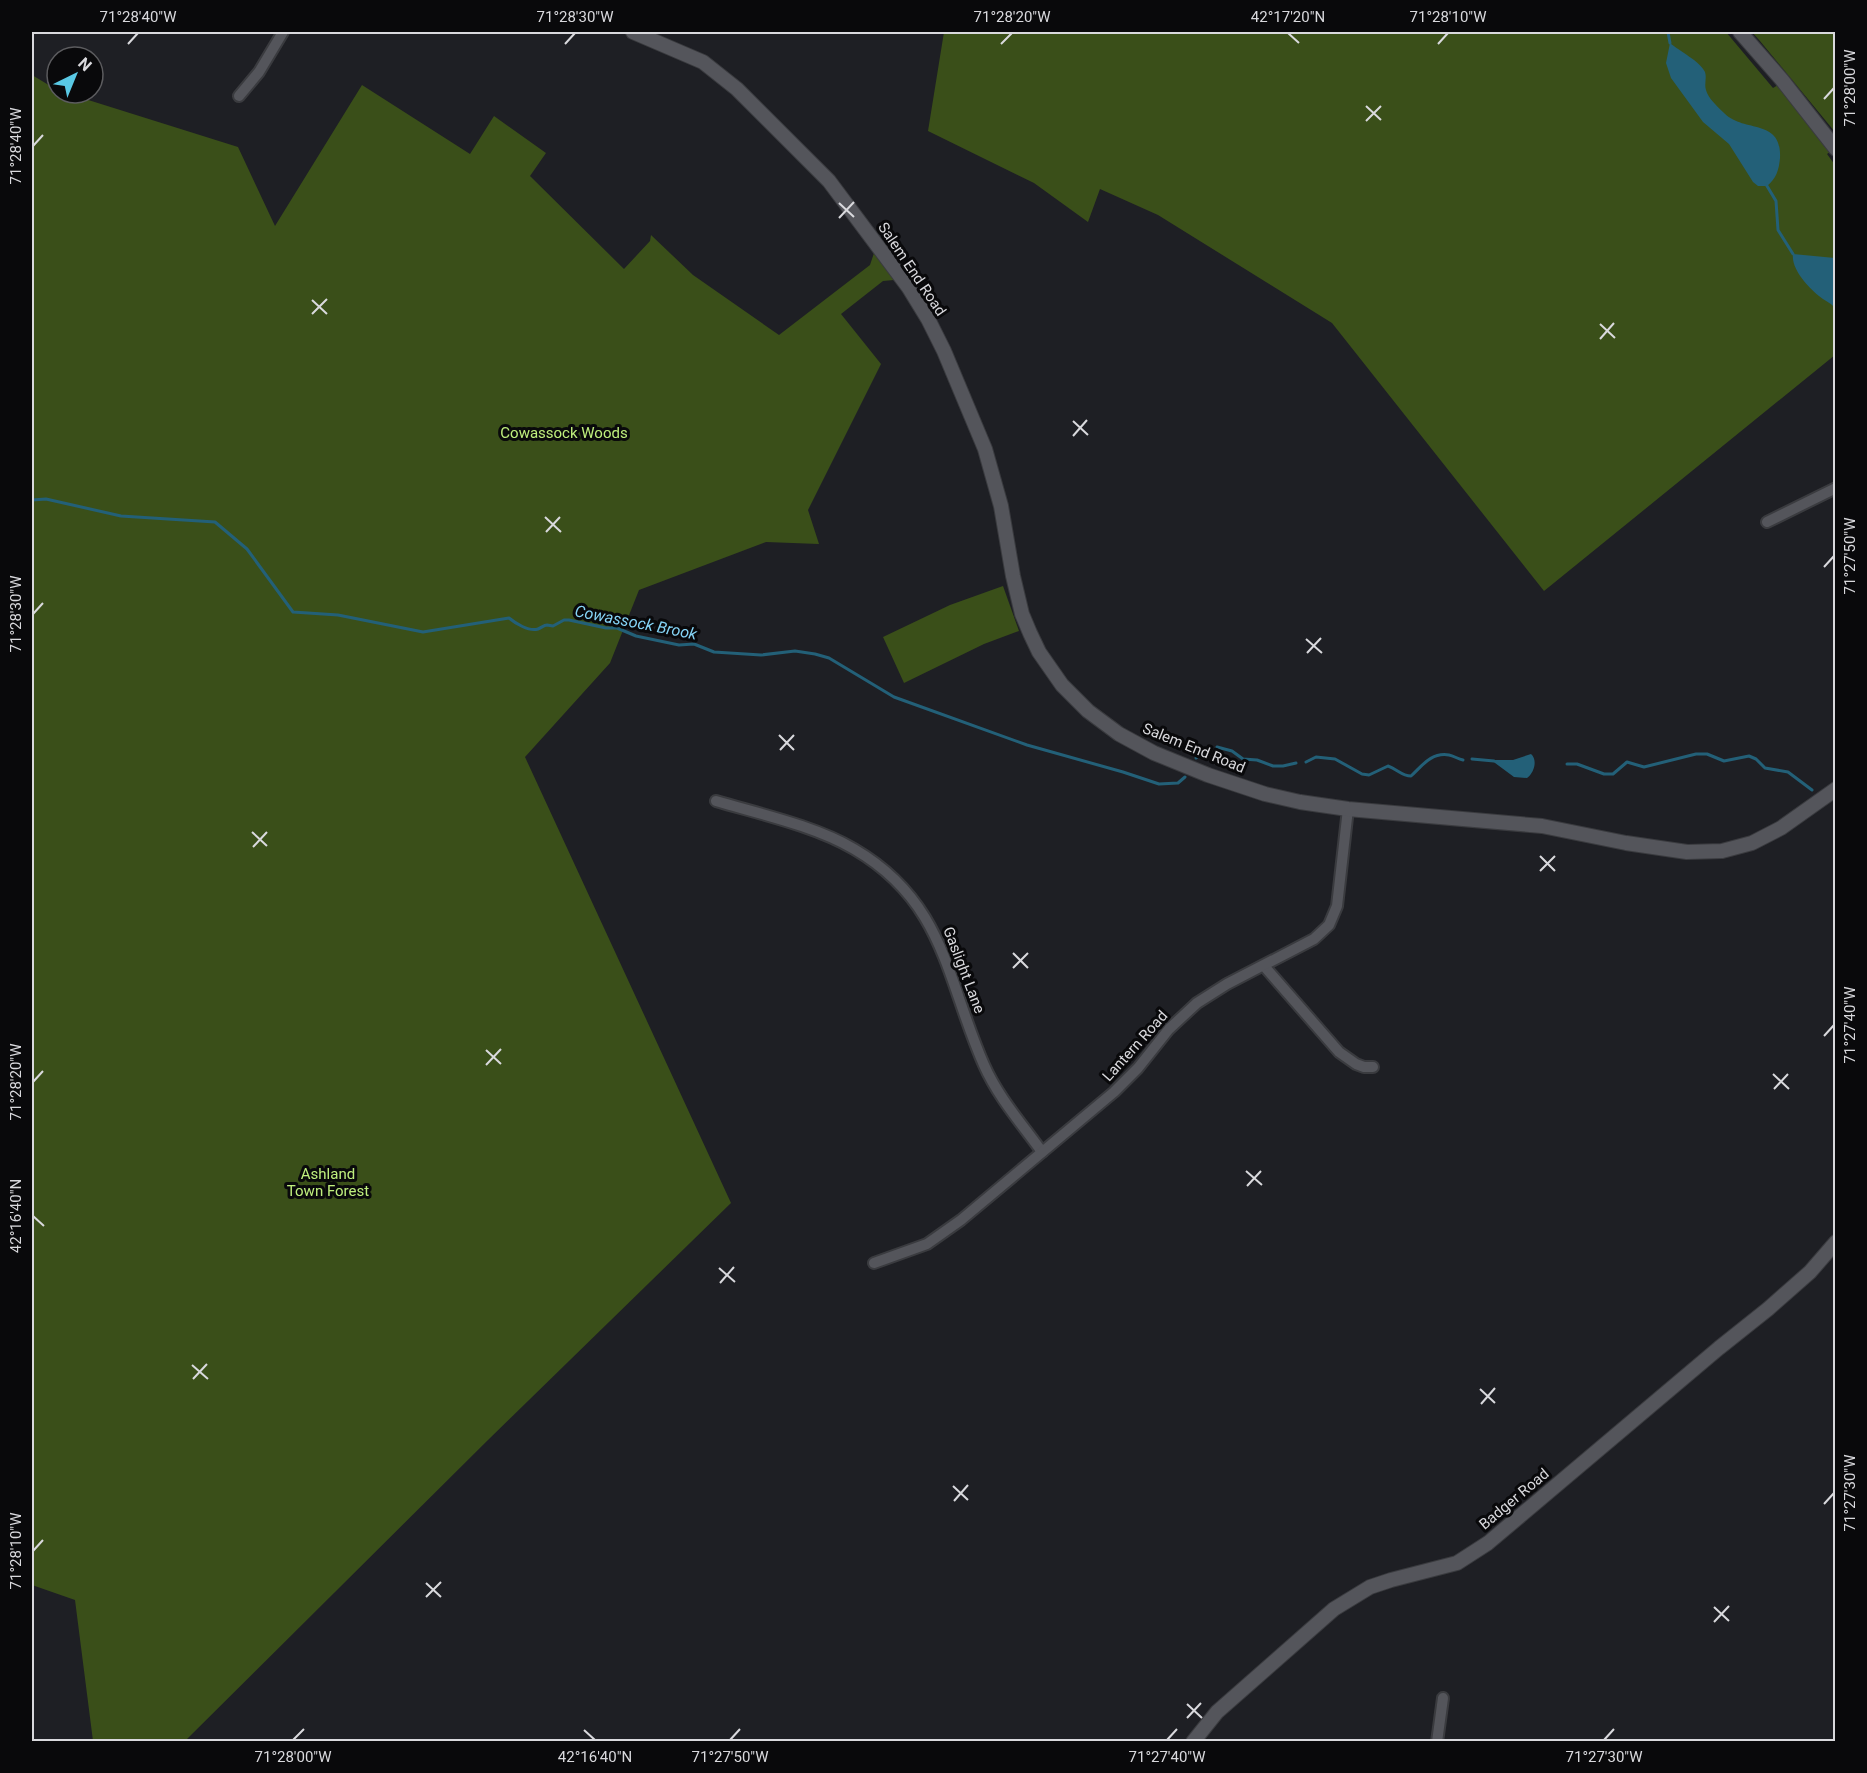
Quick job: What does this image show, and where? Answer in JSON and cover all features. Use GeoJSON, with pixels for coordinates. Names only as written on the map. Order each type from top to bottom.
{"type":"FeatureCollection","features":[{"type":"Feature","properties":{"kind":"street"},"geometry":{"type":"LineString","coordinates":[[239,96],[259,72],[283,32]]}},
{"type":"Feature","properties":{"kind":"street","name":"Salem End Road"},"geometry":{"type":"LineString","coordinates":[[633,32],[703,62],[751,102],[830,181],[919,303],[950,364],[992,469],[1001,506],[1012,576],[1022,614],[1039,652],[1062,685],[1102,723],[1154,753],[1265,794],[1348,809],[1524,823],[1646,847],[1705,852],[1730,850],[1752,843],[1781,828],[1836,789]]}},
{"type":"Feature","properties":{"kind":"street"},"geometry":{"type":"LineString","coordinates":[[1740,32],[1782,80],[1836,149]]}},
{"type":"Feature","properties":{"kind":"street"},"geometry":{"type":"LineString","coordinates":[[1767,522],[1836,488]]}},
{"type":"Feature","properties":{"kind":"street","name":"Gaslight Lane"},"geometry":{"type":"LineString","coordinates":[[716,801],[839,841],[870,860],[897,882],[919,908],[937,939],[991,1079],[1042,1152]]}},
{"type":"Feature","properties":{"kind":"street","name":"Lantern Road"},"geometry":{"type":"LineString","coordinates":[[874,1263],[927,1244],[944,1233],[1114,1092],[1138,1068],[1170,1028],[1191,1008],[1219,989],[1314,939],[1329,926],[1337,906],[1348,809]]}},
{"type":"Feature","properties":{"kind":"street"},"geometry":{"type":"LineString","coordinates":[[1264,966],[1339,1052],[1356,1064],[1373,1067]]}},
{"type":"Feature","properties":{"kind":"street","name":"Badger Road"},"geometry":{"type":"LineString","coordinates":[[1193,1742],[1207,1721],[1227,1702],[1352,1597],[1391,1580],[1456,1563],[1488,1543],[1719,1348],[1776,1303],[1810,1272],[1836,1242]]}},
{"type":"Feature","properties":{"kind":"street"},"geometry":{"type":"LineString","coordinates":[[1437,1742],[1443,1698]]}},
{"type":"Feature","properties":{"kind":"green space"},"geometry":{"type":"Polygon","coordinates":[[[944,32],[1726,32],[1773,88],[1778,85],[1830,152],[1827,154],[1835,165],[1835,355],[1544,591],[1332,323],[1158,215],[1100,189],[1088,222],[1034,183],[928,131],[944,32]]]}},
{"type":"Feature","properties":{"kind":"green space"},"geometry":{"type":"Polygon","coordinates":[[[1752,32],[1835,32],[1835,132],[1760,41],[1752,32]]]}},
{"type":"Feature","properties":{"kind":"green space"},"geometry":{"type":"Polygon","coordinates":[[[32,75],[45,83],[45,105],[104,105],[238,147],[275,226],[362,85],[470,154],[494,116],[546,153],[530,176],[624,269],[650,241],[651,235],[693,275],[779,335],[870,265],[874,253],[894,280],[883,281],[841,314],[881,364],[808,510],[819,544],[766,542],[639,590],[610,663],[525,757],[731,1203],[185,1741],[93,1741],[75,1600],[32,1585],[32,75]]]}},
{"type":"Feature","properties":{"kind":"green space"},"geometry":{"type":"Polygon","coordinates":[[[1003,586],[1019,631],[984,644],[904,683],[883,637],[950,605],[1003,586]]]}},
{"type":"Feature","properties":{"kind":"water"},"geometry":{"type":"Polygon","coordinates":[[[1670,43],[1702,68],[1706,74],[1707,93],[1723,112],[1731,119],[1768,131],[1775,137],[1779,145],[1780,162],[1775,177],[1767,186],[1758,186],[1753,182],[1729,144],[1703,122],[1671,78],[1666,63],[1670,43]]]}},
{"type":"Feature","properties":{"kind":"water"},"geometry":{"type":"Polygon","coordinates":[[[1793,254],[1835,258],[1835,308],[1805,283],[1795,266],[1793,254]]]}},
{"type":"Feature","properties":{"kind":"water"},"geometry":{"type":"Polygon","coordinates":[[[1531,754],[1534,766],[1527,778],[1514,777],[1491,760],[1513,760],[1531,754]]]}},
{"type":"Feature","properties":{"kind":"waterway"},"geometry":{"type":"LineString","coordinates":[[1668,32],[1670,43]]}},
{"type":"Feature","properties":{"kind":"waterway"},"geometry":{"type":"LineString","coordinates":[[1767,186],[1776,201],[1778,230],[1793,254]]}},
{"type":"Feature","properties":{"kind":"waterway","name":"Cowassock Brook"},"geometry":{"type":"LineString","coordinates":[[32,500],[46,499],[121,516],[215,522],[247,549],[293,612],[338,615],[423,632],[509,618],[534,630],[569,620],[606,628],[617,628],[636,636],[679,645],[694,644],[714,652],[761,655],[795,651],[815,654],[829,658],[894,697],[1027,745],[1159,784],[1178,783],[1185,777]]}},
{"type":"Feature","properties":{"kind":"waterway","name":"Cowassock Brook"},"geometry":{"type":"LineString","coordinates":[[1196,758],[1210,747]]}},
{"type":"Feature","properties":{"kind":"waterway","name":"Cowassock Brook"},"geometry":{"type":"LineString","coordinates":[[1217,747],[1232,751],[1243,759],[1257,760],[1273,766],[1296,763]]}},
{"type":"Feature","properties":{"kind":"waterway","name":"Cowassock Brook"},"geometry":{"type":"LineString","coordinates":[[1567,764],[1577,764],[1604,774],[1613,774],[1627,762],[1644,767],[1696,754],[1707,754],[1724,761],[1749,756],[1765,768],[1788,772],[1812,790]]}},
{"type":"Feature","properties":{"kind":"waterway","name":"Cowassock Brook"},"geometry":{"type":"LineString","coordinates":[[1306,762],[1316,757],[1335,759],[1362,774],[1369,775],[1388,766],[1411,776],[1427,761],[1437,756],[1449,755],[1463,760]]}},
{"type":"Feature","properties":{"kind":"waterway","name":"Cowassock Brook"},"geometry":{"type":"LineString","coordinates":[[1472,759],[1494,761]]}},
{"type":"Feature","properties":{"kind":"park label","name":"Cowassock Woods"},"geometry":{"type":"Point","coordinates":[564,433]}},
{"type":"Feature","properties":{"kind":"park label","name":"Ashland Town Forest"},"geometry":{"type":"Point","coordinates":[328,1182]}}]}
